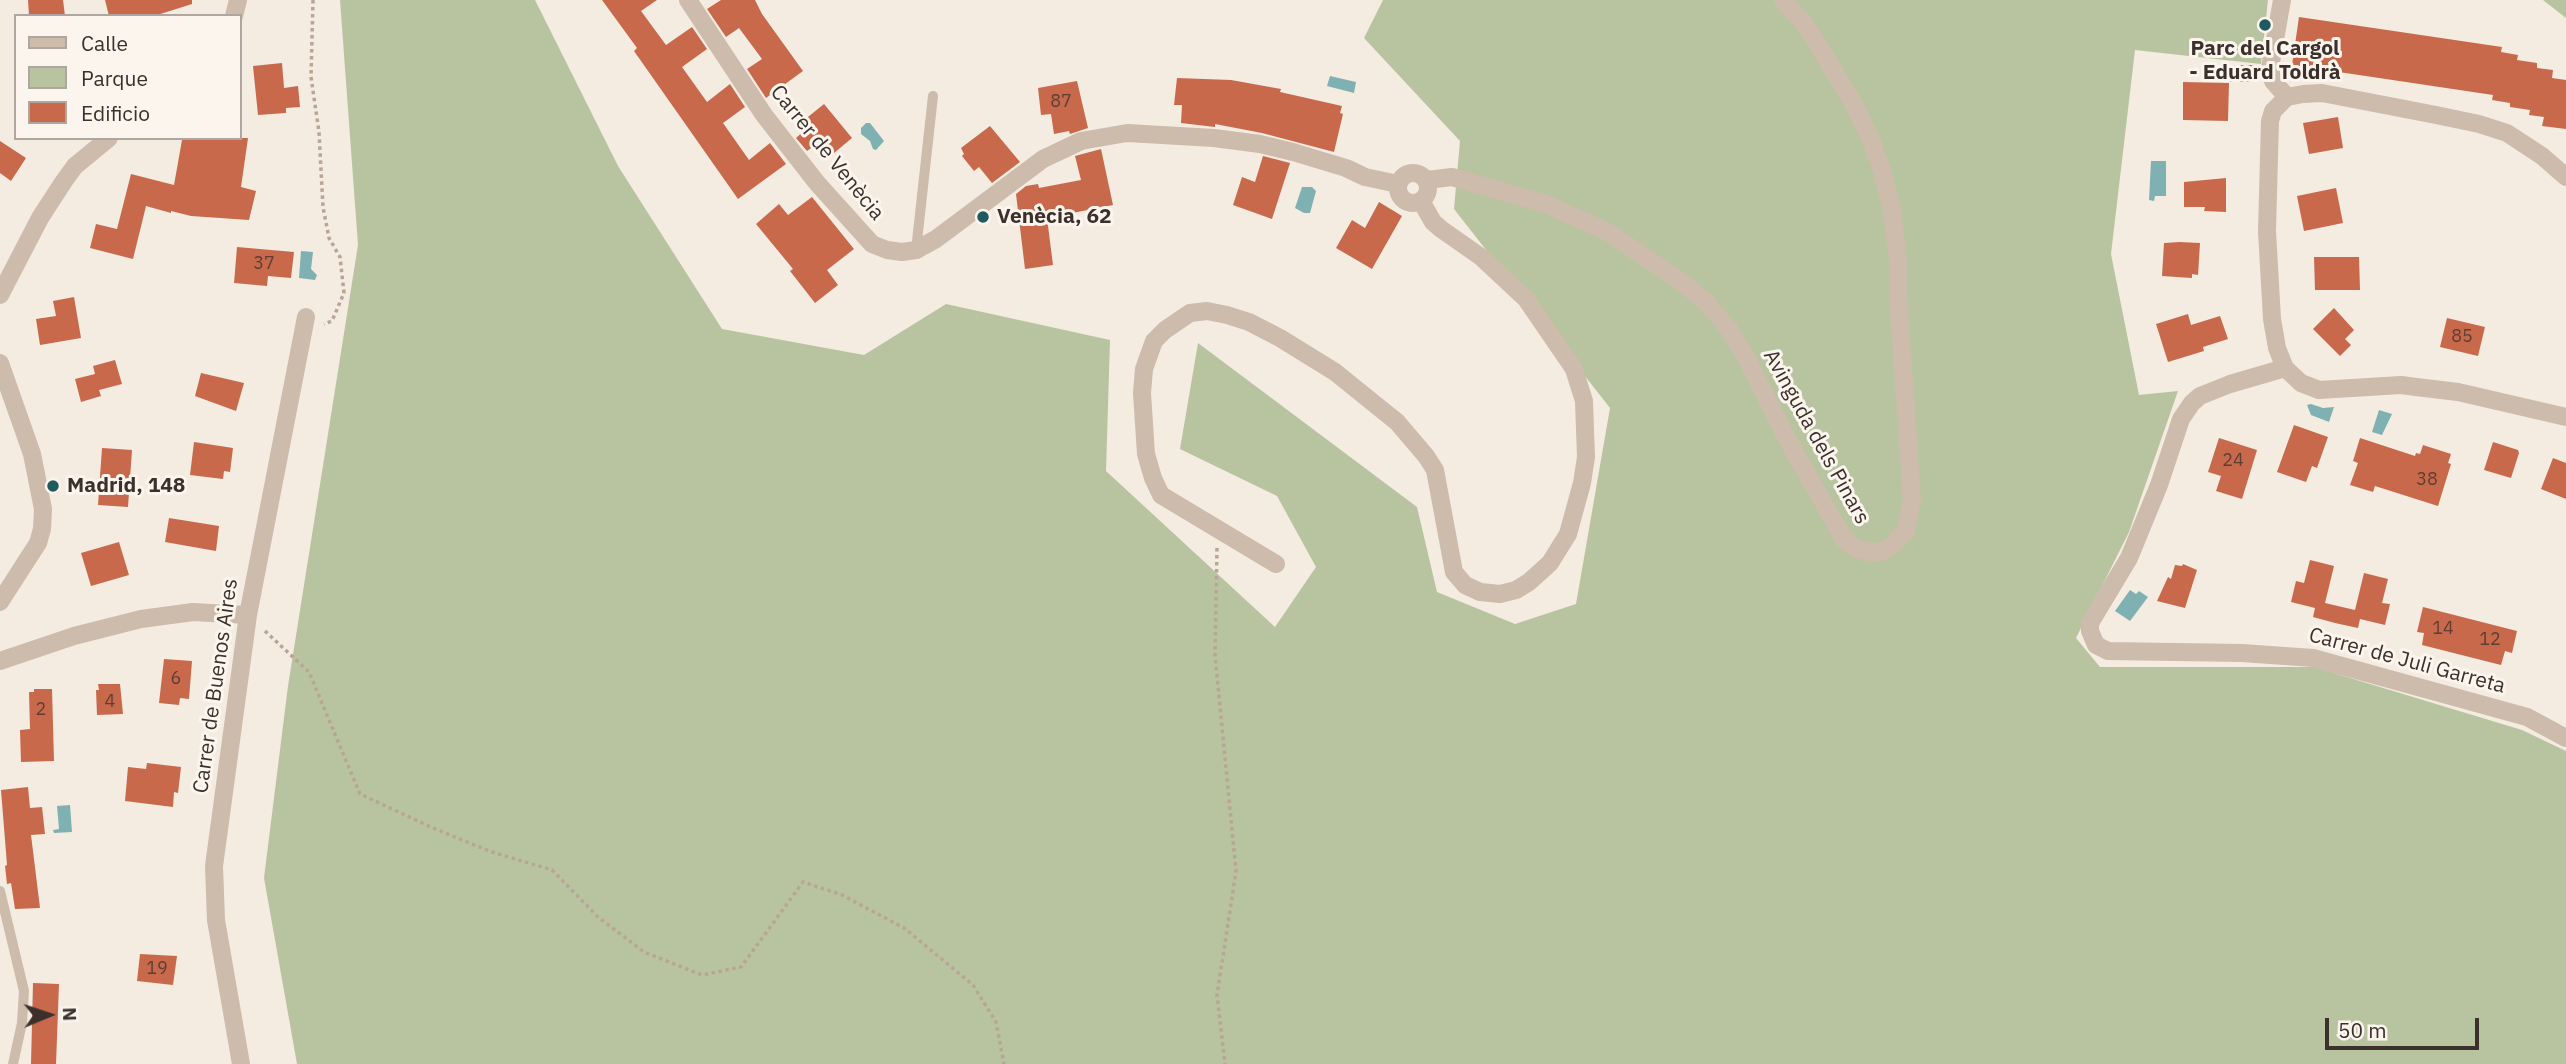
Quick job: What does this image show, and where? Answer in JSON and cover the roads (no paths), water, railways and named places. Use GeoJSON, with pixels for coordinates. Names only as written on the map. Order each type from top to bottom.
{"type":"FeatureCollection","features":[{"type":"Feature","properties":{"kind":"street","name":"Carrer de Venècia"},"geometry":{"type":"LineString","coordinates":[[688,0],[764,115],[817,183],[872,244],[887,250],[916,250]]}},
{"type":"Feature","properties":{"kind":"street","name":"Avinguda dels Pinars"},"geometry":{"type":"LineString","coordinates":[[1427,180],[1452,177],[1546,204],[1608,232],[1682,282],[1706,302],[1728,328],[1844,539],[1855,548],[1881,552],[1892,546],[1906,531],[1912,499],[1899,324],[1898,261],[1892,210],[1874,150],[1852,101],[1807,27],[1783,0]]}},
{"type":"Feature","properties":{"kind":"street"},"geometry":{"type":"LineString","coordinates":[[2282,0],[2270,68],[2273,81],[2287,97]]}},
{"type":"Feature","properties":{"kind":"street"},"geometry":{"type":"LineString","coordinates":[[2566,177],[2542,156],[2507,133],[2479,124],[2322,93],[2287,97],[2273,111],[2270,121],[2267,231],[2272,319],[2277,348],[2285,368],[2301,383],[2319,390],[2400,385],[2458,392],[2566,417]]}},
{"type":"Feature","properties":{"kind":"street"},"geometry":{"type":"LineString","coordinates":[[916,250],[936,239],[1043,159],[1081,141],[1127,133],[1190,136],[1260,144],[1293,152],[1365,177],[1398,184]]}},
{"type":"Feature","properties":{"kind":"street"},"geometry":{"type":"LineString","coordinates":[[0,295],[40,218],[64,181],[75,166],[107,140]]}},
{"type":"Feature","properties":{"kind":"street"},"geometry":{"type":"LineString","coordinates":[[1413,172],[1419,173],[1427,180],[1429,190],[1421,201],[1411,203],[1402,199],[1398,184],[1404,176],[1413,172]]}},
{"type":"Feature","properties":{"kind":"street"},"geometry":{"type":"LineString","coordinates":[[1276,564],[1161,495],[1146,454],[1142,393],[1144,369],[1154,341],[1190,313],[1207,311],[1249,322],[1280,338],[1335,372],[1397,422],[1435,470],[1454,572],[1465,584],[1480,592],[1500,594],[1516,590],[1550,563],[1568,534],[1586,457],[1584,401],[1574,369],[1526,299],[1481,257],[1433,222],[1421,201]]}},
{"type":"Feature","properties":{"kind":"street","name":"Carrer de Buenos Aires"},"geometry":{"type":"LineString","coordinates":[[242,1064],[216,920],[214,866],[248,615],[304,325]]}},
{"type":"Feature","properties":{"kind":"street"},"geometry":{"type":"LineString","coordinates":[[0,363],[32,454],[43,509],[38,544],[0,602]]}},
{"type":"Feature","properties":{"kind":"street","name":"Carrer de Juli Garreta"},"geometry":{"type":"LineString","coordinates":[[2285,368],[2230,384],[2192,402],[2181,419],[2159,485],[2129,558],[2090,622],[2090,631],[2096,645],[2108,651],[2313,657],[2527,717],[2566,738]]}},
{"type":"Feature","properties":{"kind":"street"},"geometry":{"type":"LineString","coordinates":[[0,661],[74,636],[141,619],[193,612],[248,615]]}},
{"type":"Feature","properties":{"kind":"lane"},"geometry":{"type":"LineString","coordinates":[[916,250],[933,96]]}},
{"type":"Feature","properties":{"kind":"lane"},"geometry":{"type":"LineString","coordinates":[[0,891],[24,991],[23,1023],[13,1064]]}},
{"type":"Feature","properties":{"kind":"water"},"geometry":{"type":"Polygon","coordinates":[[[1330,76],[1356,82],[1354,93],[1327,86],[1330,76]]]}},
{"type":"Feature","properties":{"kind":"water"},"geometry":{"type":"Polygon","coordinates":[[[870,123],[884,141],[876,150],[861,134],[861,128],[870,123]]]}},
{"type":"Feature","properties":{"kind":"water"},"geometry":{"type":"Polygon","coordinates":[[[2151,161],[2166,161],[2166,196],[2155,196],[2154,201],[2149,200],[2151,161]]]}},
{"type":"Feature","properties":{"kind":"water"},"geometry":{"type":"Polygon","coordinates":[[[1302,187],[1312,187],[1316,191],[1310,213],[1295,208],[1302,187]]]}},
{"type":"Feature","properties":{"kind":"water"},"geometry":{"type":"Polygon","coordinates":[[[301,251],[313,252],[311,269],[317,275],[315,280],[299,278],[301,251]]]}},
{"type":"Feature","properties":{"kind":"water"},"geometry":{"type":"Polygon","coordinates":[[[2307,405],[2323,408],[2334,407],[2329,422],[2311,415],[2307,405]]]}},
{"type":"Feature","properties":{"kind":"water"},"geometry":{"type":"Polygon","coordinates":[[[2379,410],[2392,414],[2382,435],[2372,432],[2379,410]]]}},
{"type":"Feature","properties":{"kind":"water"},"geometry":{"type":"Polygon","coordinates":[[[2130,590],[2136,594],[2139,591],[2148,597],[2130,621],[2115,611],[2130,590]]]}},
{"type":"Feature","properties":{"kind":"water"},"geometry":{"type":"Polygon","coordinates":[[[70,805],[72,832],[54,833],[53,830],[59,829],[57,806],[70,805]]]}},
{"type":"Feature","properties":{"kind":"place","name":"Parc del Cargol - Eduard Toldrà"},"geometry":{"type":"Point","coordinates":[2265,25]}},
{"type":"Feature","properties":{"kind":"place","name":"Venècia, 62"},"geometry":{"type":"Point","coordinates":[983,217]}},
{"type":"Feature","properties":{"kind":"place","name":"Madrid, 148"},"geometry":{"type":"Point","coordinates":[53,486]}}]}
